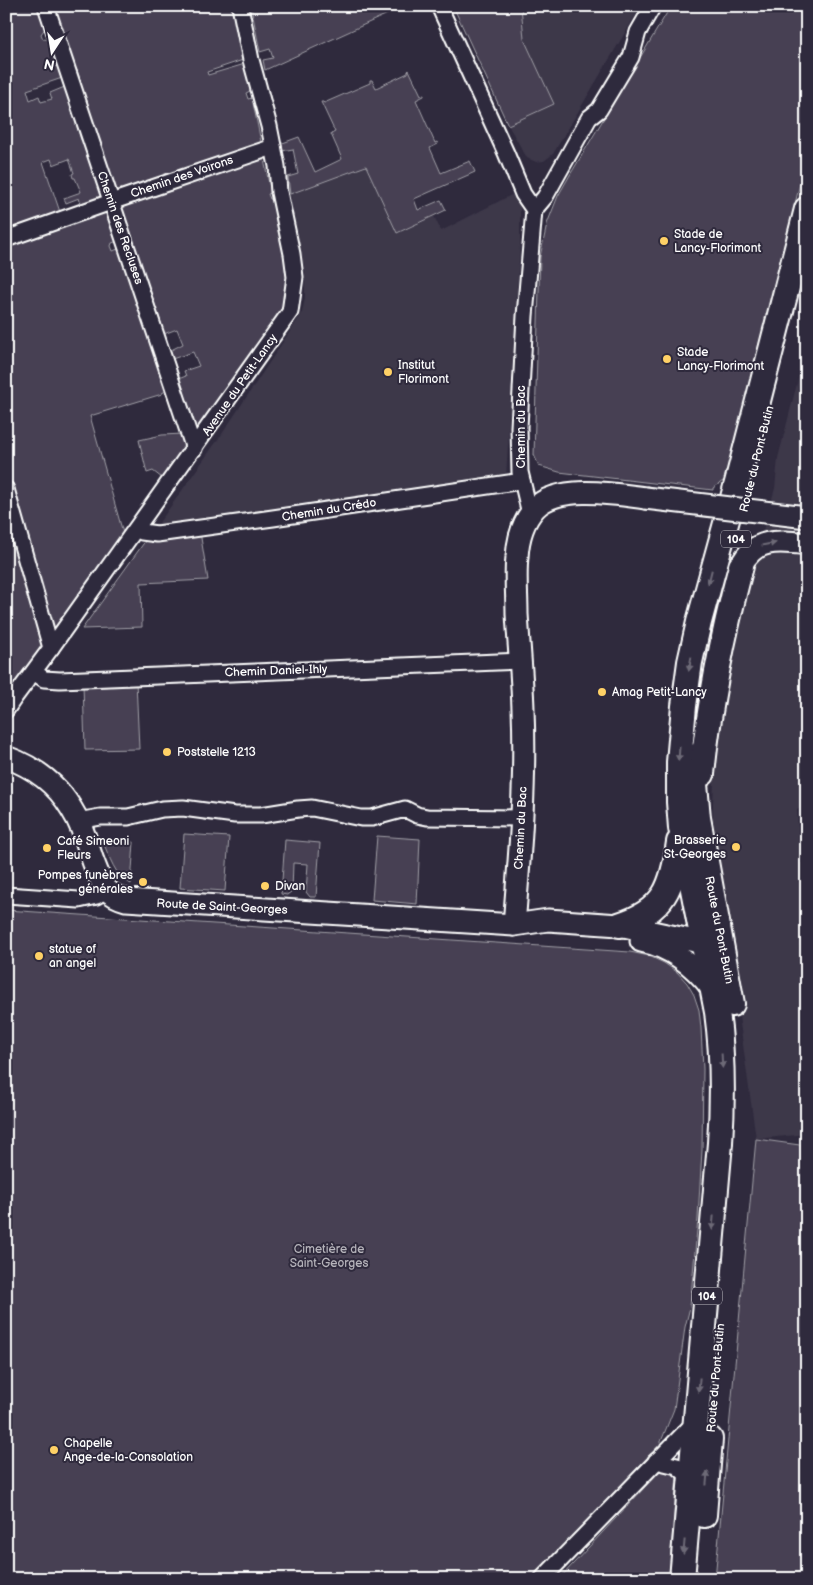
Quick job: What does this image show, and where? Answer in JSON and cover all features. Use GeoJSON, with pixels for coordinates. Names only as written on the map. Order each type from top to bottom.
{"type":"FeatureCollection","features":[{"type":"Feature","properties":{"kind":"main road","name":"Route du Pont-Butin"},"geometry":{"type":"LineString","coordinates":[[698,1579],[738,1113],[738,1068],[736,1028],[714,949],[689,823],[679,802],[679,762],[690,662],[714,563],[807,209]]}},
{"type":"Feature","properties":{"kind":"main road","name":"Route du Pont-Butin"},"geometry":{"type":"LineString","coordinates":[[689,823],[695,784],[700,710],[706,670],[724,590],[807,264]]}},
{"type":"Feature","properties":{"kind":"main road"},"geometry":{"type":"LineString","coordinates":[[619,925],[648,913],[664,896],[674,873],[689,823],[712,694],[741,566]]}},
{"type":"Feature","properties":{"kind":"main road","name":"Route du Pont-Butin"},"geometry":{"type":"LineString","coordinates":[[682,1579],[720,1151],[722,1102],[721,1041],[713,990],[714,949]]}},
{"type":"Feature","properties":{"kind":"street","name":"Chemin des Recluses"},"geometry":{"type":"LineString","coordinates":[[46,6],[194,449]]}},
{"type":"Feature","properties":{"kind":"street","name":"Avenue du Petit-Lancy"},"geometry":{"type":"LineString","coordinates":[[6,710],[290,312],[295,277],[292,254],[279,192],[277,166],[258,83],[250,60],[240,6]]}},
{"type":"Feature","properties":{"kind":"street"},"geometry":{"type":"LineString","coordinates":[[439,6],[506,152],[523,194],[534,210],[545,197],[588,118],[599,110],[630,57],[638,32],[653,6]]}},
{"type":"Feature","properties":{"kind":"street","name":"Chemin des Voirons"},"geometry":{"type":"LineString","coordinates":[[6,239],[273,147]]}},
{"type":"Feature","properties":{"kind":"street","name":"Chemin du Bac"},"geometry":{"type":"LineString","coordinates":[[514,925],[522,818],[523,736],[516,568],[522,531],[530,514],[522,481],[519,418],[524,316],[534,210]]}},
{"type":"Feature","properties":{"kind":"street","name":"Chemin du Crédo"},"geometry":{"type":"LineString","coordinates":[[137,528],[142,532],[157,534],[522,481]]}},
{"type":"Feature","properties":{"kind":"street"},"geometry":{"type":"LineString","coordinates":[[6,489],[51,648]]}},
{"type":"Feature","properties":{"kind":"street"},"geometry":{"type":"LineString","coordinates":[[530,514],[537,506],[551,498],[571,494],[602,493],[807,517]]}},
{"type":"Feature","properties":{"kind":"street"},"geometry":{"type":"LineString","coordinates":[[741,566],[751,550],[768,543],[807,544]]}},
{"type":"Feature","properties":{"kind":"street","name":"Chemin Daniel-Ihly"},"geometry":{"type":"LineString","coordinates":[[34,672],[44,679],[60,680],[520,661]]}},
{"type":"Feature","properties":{"kind":"street"},"geometry":{"type":"LineString","coordinates":[[6,757],[39,773],[65,798],[78,821],[106,888],[97,896],[79,900],[6,895]]}},
{"type":"Feature","properties":{"kind":"street"},"geometry":{"type":"LineString","coordinates":[[78,821],[100,817],[128,817],[162,809],[183,808],[235,815],[261,815],[312,808],[361,818],[372,818],[405,809],[417,815],[427,817],[522,818]]}},
{"type":"Feature","properties":{"kind":"street","name":"Route de Saint-Georges"},"geometry":{"type":"LineString","coordinates":[[106,888],[118,898],[134,902],[514,925],[548,920],[619,925],[714,949]]}},
{"type":"Feature","properties":{"kind":"street","name":"Route de Saint-Georges"},"geometry":{"type":"LineString","coordinates":[[514,925],[546,934],[628,939],[651,943],[686,961],[713,990]]}},
{"type":"Feature","properties":{"kind":"street","name":"Route du Pont-Butin"},"geometry":{"type":"LineString","coordinates":[[542,1579],[695,1422]]}},
{"type":"Feature","properties":{"kind":"street"},"geometry":{"type":"LineString","coordinates":[[656,1461],[677,1466],[690,1477]]}},
{"type":"Feature","properties":{"kind":"shaded area"},"geometry":{"type":"Polygon","coordinates":[[[521,6],[641,6],[553,154],[544,161],[536,162],[527,158],[508,125],[554,104],[524,39],[521,6]]]}},
{"type":"Feature","properties":{"kind":"shaded area","name":"Institut Florimont"},"geometry":{"type":"Polygon","coordinates":[[[366,166],[398,233],[434,216],[441,231],[517,192],[520,203],[520,247],[506,478],[156,527],[224,431],[302,313],[305,298],[305,274],[290,194],[366,166]]]}},
{"type":"Feature","properties":{"kind":"shaded area"},"geometry":{"type":"Polygon","coordinates":[[[807,344],[807,798],[806,807],[797,809],[800,863],[806,863],[807,883],[807,945],[799,946],[802,1003],[807,1003],[807,1134],[756,1139],[713,837],[715,763],[724,686],[752,569],[775,488],[778,458],[807,344]]]}},
{"type":"Feature","properties":{"kind":"green space"},"geometry":{"type":"Polygon","coordinates":[[[6,6],[42,6],[48,24],[41,34],[43,39],[54,40],[65,77],[27,90],[30,100],[39,96],[41,102],[52,99],[50,93],[67,86],[77,115],[74,116],[81,140],[86,138],[106,196],[82,208],[79,198],[66,203],[64,198],[81,192],[75,178],[73,178],[72,174],[74,173],[69,159],[53,165],[51,159],[43,162],[60,212],[50,215],[48,219],[6,234],[6,6]]]}},
{"type":"Feature","properties":{"kind":"green space"},"geometry":{"type":"Polygon","coordinates":[[[50,6],[232,6],[243,60],[207,72],[208,75],[245,64],[250,91],[246,93],[248,99],[252,98],[261,142],[259,145],[116,195],[75,81],[80,79],[77,70],[73,71],[50,6]]]}},
{"type":"Feature","properties":{"kind":"green space"},"geometry":{"type":"Polygon","coordinates":[[[251,6],[405,6],[265,70],[263,60],[273,58],[270,49],[260,52],[251,6]]]}},
{"type":"Feature","properties":{"kind":"green space"},"geometry":{"type":"Polygon","coordinates":[[[453,6],[521,6],[524,39],[554,104],[508,125],[453,6]]]}},
{"type":"Feature","properties":{"kind":"green space","name":"Stade de Lancy-Florimont"},"geometry":{"type":"Polygon","coordinates":[[[671,6],[807,6],[807,156],[725,481],[713,488],[713,490],[559,472],[539,466],[534,455],[540,257],[547,224],[558,196],[671,6]]]}},
{"type":"Feature","properties":{"kind":"green space"},"geometry":{"type":"Polygon","coordinates":[[[409,70],[421,95],[424,94],[424,96],[416,100],[435,143],[437,142],[438,144],[430,148],[441,173],[470,161],[475,172],[414,199],[418,210],[441,200],[446,210],[397,233],[366,166],[290,194],[288,177],[298,174],[293,149],[282,151],[280,144],[299,137],[315,172],[342,159],[331,134],[335,132],[321,102],[324,103],[370,83],[370,80],[372,80],[376,88],[408,73],[409,70]]]}},
{"type":"Feature","properties":{"kind":"green space"},"geometry":{"type":"Polygon","coordinates":[[[263,155],[271,193],[268,194],[270,199],[273,199],[285,260],[287,284],[283,307],[278,318],[197,431],[192,429],[176,380],[186,376],[184,371],[199,366],[193,352],[169,360],[167,353],[183,344],[177,329],[161,335],[159,328],[161,323],[158,314],[154,313],[146,290],[148,285],[118,208],[121,204],[263,155]]]}},
{"type":"Feature","properties":{"kind":"green space"},"geometry":{"type":"Polygon","coordinates":[[[107,209],[121,240],[112,243],[111,246],[113,251],[123,247],[164,372],[160,373],[166,391],[162,394],[90,416],[123,533],[51,633],[6,474],[6,244],[77,220],[80,222],[93,218],[93,214],[107,209]]]}},
{"type":"Feature","properties":{"kind":"green space"},"geometry":{"type":"Polygon","coordinates":[[[184,434],[187,446],[162,478],[153,471],[147,473],[139,440],[162,435],[184,434]]]}},
{"type":"Feature","properties":{"kind":"green space"},"geometry":{"type":"Polygon","coordinates":[[[6,502],[45,642],[6,696],[6,502]]]}},
{"type":"Feature","properties":{"kind":"green space"},"geometry":{"type":"Polygon","coordinates":[[[200,532],[208,580],[141,583],[142,627],[82,629],[146,540],[200,532]]]}},
{"type":"Feature","properties":{"kind":"green space"},"geometry":{"type":"Polygon","coordinates":[[[136,681],[139,749],[85,750],[83,684],[136,681]]]}},
{"type":"Feature","properties":{"kind":"green space"},"geometry":{"type":"Polygon","coordinates":[[[184,834],[229,837],[225,891],[180,888],[184,834]]]}},
{"type":"Feature","properties":{"kind":"green space"},"geometry":{"type":"Polygon","coordinates":[[[377,836],[420,839],[417,904],[372,900],[377,836]]]}},
{"type":"Feature","properties":{"kind":"green space"},"geometry":{"type":"Polygon","coordinates":[[[102,840],[134,842],[131,884],[125,881],[116,871],[102,840]]]}},
{"type":"Feature","properties":{"kind":"green space"},"geometry":{"type":"Polygon","coordinates":[[[285,840],[320,843],[316,897],[310,897],[306,892],[308,864],[293,863],[292,891],[287,895],[281,894],[285,840]]]}},
{"type":"Feature","properties":{"kind":"green space","name":"Cimetière de Saint-Georges"},"geometry":{"type":"Polygon","coordinates":[[[6,910],[630,952],[649,956],[664,963],[677,972],[687,983],[694,995],[699,1010],[701,1028],[703,1069],[702,1150],[690,1307],[685,1327],[674,1409],[660,1444],[532,1579],[6,1579],[6,910]]]}},
{"type":"Feature","properties":{"kind":"green space"},"geometry":{"type":"Polygon","coordinates":[[[756,1139],[807,1146],[807,1579],[715,1579],[756,1139]]]}},
{"type":"Feature","properties":{"kind":"green space"},"geometry":{"type":"Polygon","coordinates":[[[666,1469],[677,1474],[669,1579],[559,1579],[659,1472],[666,1469]]]}},
{"type":"Feature","properties":{"kind":"place","name":"Stade de Lancy-Florimont"},"geometry":{"type":"Point","coordinates":[664,241]}},
{"type":"Feature","properties":{"kind":"place","name":"Stade Lancy-Florimont"},"geometry":{"type":"Point","coordinates":[667,359]}},
{"type":"Feature","properties":{"kind":"place","name":"Institut Florimont"},"geometry":{"type":"Point","coordinates":[388,372]}},
{"type":"Feature","properties":{"kind":"place","name":"Amag Petit-Lancy"},"geometry":{"type":"Point","coordinates":[602,692]}},
{"type":"Feature","properties":{"kind":"place","name":"Poststelle 1213"},"geometry":{"type":"Point","coordinates":[167,752]}},
{"type":"Feature","properties":{"kind":"place","name":"Brasserie St-Georges"},"geometry":{"type":"Point","coordinates":[736,847]}},
{"type":"Feature","properties":{"kind":"place","name":"Café Simeoni Fleurs"},"geometry":{"type":"Point","coordinates":[47,848]}},
{"type":"Feature","properties":{"kind":"place","name":"Pompes funèbres générales"},"geometry":{"type":"Point","coordinates":[143,882]}},
{"type":"Feature","properties":{"kind":"place","name":"Divan"},"geometry":{"type":"Point","coordinates":[265,886]}},
{"type":"Feature","properties":{"kind":"place","name":"statue of an angel"},"geometry":{"type":"Point","coordinates":[39,956]}},
{"type":"Feature","properties":{"kind":"place","name":"Chapelle Ange-de-la-Consolation"},"geometry":{"type":"Point","coordinates":[54,1450]}}]}
